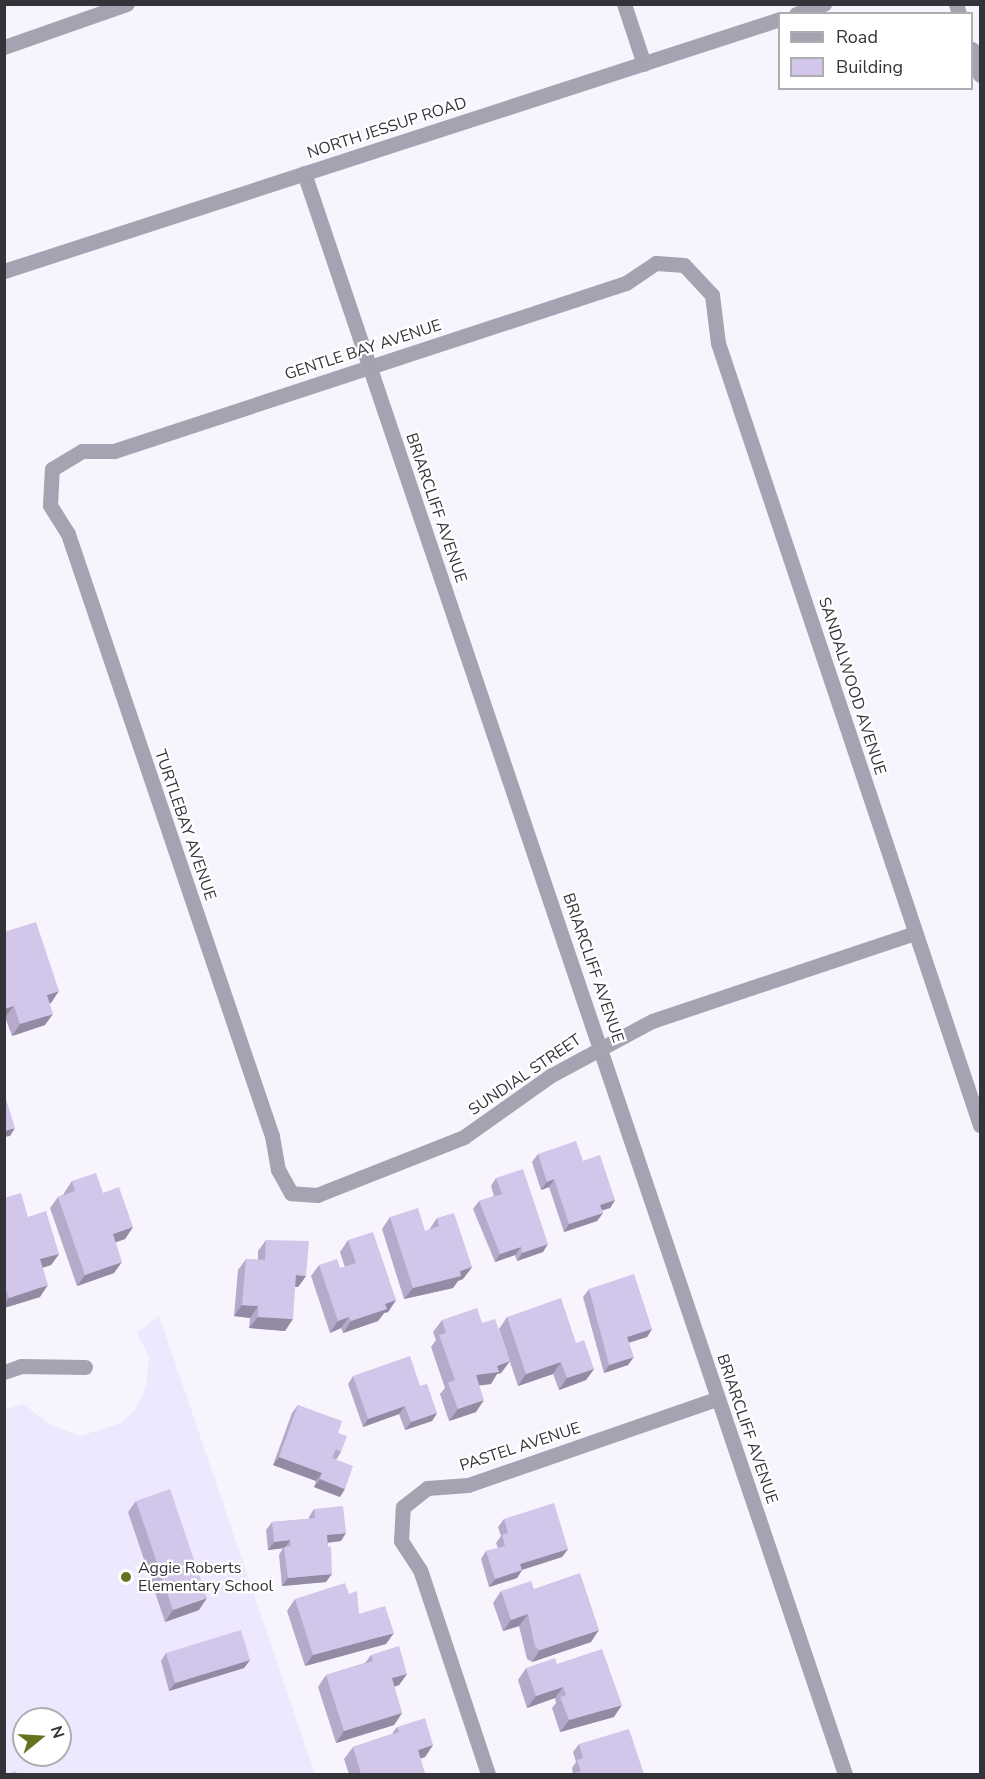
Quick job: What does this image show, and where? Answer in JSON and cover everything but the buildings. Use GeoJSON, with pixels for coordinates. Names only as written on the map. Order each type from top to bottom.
{"type":"FeatureCollection","features":[{"type":"Feature","properties":{"kind":"street"},"geometry":{"type":"LineString","coordinates":[[4,46],[127,4]]}},
{"type":"Feature","properties":{"kind":"street"},"geometry":{"type":"LineString","coordinates":[[624,4],[644,64]]}},
{"type":"Feature","properties":{"kind":"street"},"geometry":{"type":"LineString","coordinates":[[802,12],[824,4]]}},
{"type":"Feature","properties":{"kind":"street","name":"NORTH JESSUP ROAD"},"geometry":{"type":"LineString","coordinates":[[4,271],[778,20]]}},
{"type":"Feature","properties":{"kind":"street"},"geometry":{"type":"LineString","coordinates":[[973,52],[981,75]]}},
{"type":"Feature","properties":{"kind":"street","name":"BRIARCLIFF AVENUE"},"geometry":{"type":"LineString","coordinates":[[304,173],[600,1046],[717,1399],[846,1774]]}},
{"type":"Feature","properties":{"kind":"street","name":"GENTLE BAY AVENUE"},"geometry":{"type":"LineString","coordinates":[[52,469],[82,451],[114,451],[626,283],[656,263],[684,265]]}},
{"type":"Feature","properties":{"kind":"street","name":"SANDALWOOD AVENUE"},"geometry":{"type":"LineString","coordinates":[[684,265],[712,295],[718,343],[981,1125]]}},
{"type":"Feature","properties":{"kind":"street","name":"TURTLEBAY AVENUE"},"geometry":{"type":"LineString","coordinates":[[52,469],[50,504],[68,534],[272,1136],[278,1170],[291,1192]]}},
{"type":"Feature","properties":{"kind":"street","name":"SUNDIAL STREET"},"geometry":{"type":"LineString","coordinates":[[291,1192],[317,1195],[464,1137],[600,1046],[651,1021],[915,933]]}},
{"type":"Feature","properties":{"kind":"street"},"geometry":{"type":"LineString","coordinates":[[4,1372],[21,1366],[85,1367]]}},
{"type":"Feature","properties":{"kind":"street","name":"PASTEL AVENUE"},"geometry":{"type":"LineString","coordinates":[[488,1774],[420,1570],[401,1541],[403,1507],[427,1488],[468,1485],[717,1399]]}},
{"type":"Feature","properties":{"kind":"shaded area","name":"Aggie Roberts Elementary School"},"geometry":{"type":"Polygon","coordinates":[[[159,1315],[315,1774],[5,1774],[4,1410],[23,1404],[51,1425],[80,1436],[121,1423],[136,1409],[146,1386],[149,1357],[137,1333],[159,1315]]]}},
{"type":"Feature","properties":{"kind":"place","name":"Aggie Roberts Elementary School"},"geometry":{"type":"Point","coordinates":[126,1577]}}]}
